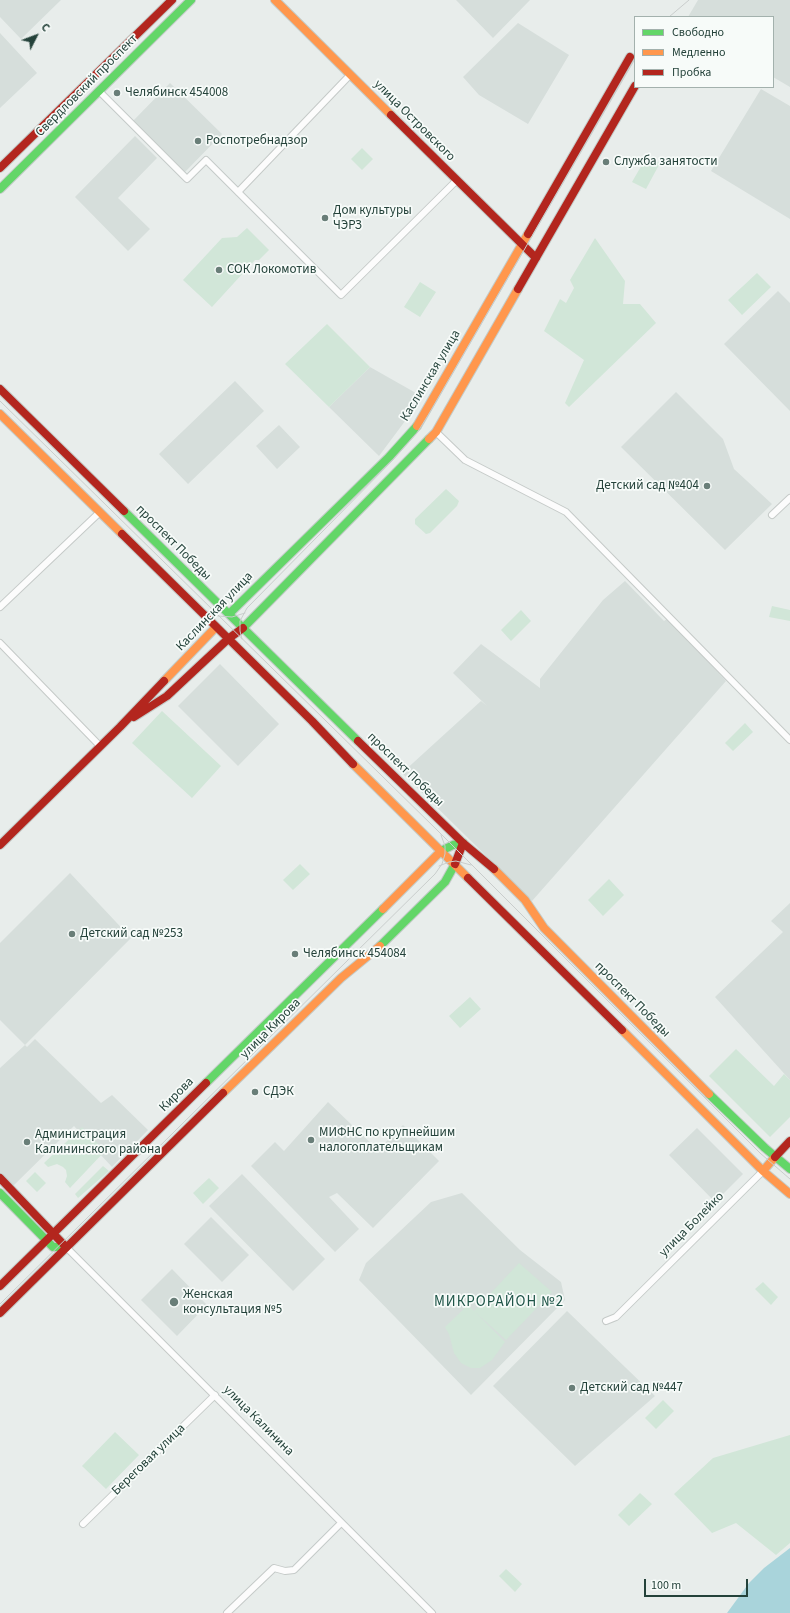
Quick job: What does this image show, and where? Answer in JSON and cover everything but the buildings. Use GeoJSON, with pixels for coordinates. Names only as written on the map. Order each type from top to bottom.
{"type":"FeatureCollection","features":[{"type":"Feature","properties":{"kind":"main road","name":"Свердловский проспект"},"geometry":{"type":"LineString","coordinates":[[0,168],[172,0]]}},
{"type":"Feature","properties":{"kind":"main road","name":"Свердловский проспект"},"geometry":{"type":"LineString","coordinates":[[0,189],[191,0]]}},
{"type":"Feature","properties":{"kind":"main road","name":"улица Островского"},"geometry":{"type":"LineString","coordinates":[[275,0],[536,258]]}},
{"type":"Feature","properties":{"kind":"main road","name":"Каслинская улица"},"geometry":{"type":"LineString","coordinates":[[0,845],[120,727],[229,614],[389,457],[420,422],[630,57]]}},
{"type":"Feature","properties":{"kind":"main road","name":"Каслинская улица"},"geometry":{"type":"LineString","coordinates":[[120,727],[168,696],[214,650],[243,628],[436,432],[634,88]]}},
{"type":"Feature","properties":{"kind":"main road","name":"проспект Победы"},"geometry":{"type":"LineString","coordinates":[[0,389],[217,604],[463,843],[489,864],[525,900],[544,928],[698,1083],[775,1157],[790,1169]]}},
{"type":"Feature","properties":{"kind":"main road"},"geometry":{"type":"LineString","coordinates":[[0,414],[312,721],[372,784],[455,864],[763,1171],[790,1194]]}},
{"type":"Feature","properties":{"kind":"main road"},"geometry":{"type":"LineString","coordinates":[[441,851],[453,845],[463,843]]}},
{"type":"Feature","properties":{"kind":"main road","name":"улица Кирова"},"geometry":{"type":"LineString","coordinates":[[0,1313],[341,978],[376,949],[432,896],[445,882],[455,864],[463,843]]}},
{"type":"Feature","properties":{"kind":"main road","name":"Кирова"},"geometry":{"type":"LineString","coordinates":[[0,1286],[372,921],[441,851]]}},
{"type":"Feature","properties":{"kind":"main road","name":"улица Болейко"},"geometry":{"type":"LineString","coordinates":[[763,1171],[790,1141]]}},
{"type":"Feature","properties":{"kind":"main road","name":"улица Калинина"},"geometry":{"type":"LineString","coordinates":[[0,1178],[66,1247]]}},
{"type":"Feature","properties":{"kind":"main road"},"geometry":{"type":"LineString","coordinates":[[0,1193],[53,1247],[66,1247]]}},
{"type":"Feature","properties":{"kind":"street"},"geometry":{"type":"LineString","coordinates":[[238,192],[350,75]]}},
{"type":"Feature","properties":{"kind":"street"},"geometry":{"type":"LineString","coordinates":[[99,91],[187,179],[206,160],[341,295],[457,180]]}},
{"type":"Feature","properties":{"kind":"street"},"geometry":{"type":"LineString","coordinates":[[436,432],[465,460],[566,512],[790,740]]}},
{"type":"Feature","properties":{"kind":"street"},"geometry":{"type":"LineString","coordinates":[[772,515],[790,498]]}},
{"type":"Feature","properties":{"kind":"street"},"geometry":{"type":"LineString","coordinates":[[0,607],[100,512]]}},
{"type":"Feature","properties":{"kind":"street"},"geometry":{"type":"LineString","coordinates":[[0,643],[100,746]]}},
{"type":"Feature","properties":{"kind":"street","name":"улица Болейко"},"geometry":{"type":"LineString","coordinates":[[606,1321],[616,1317],[763,1171]]}},
{"type":"Feature","properties":{"kind":"street","name":"улица Калинина"},"geometry":{"type":"LineString","coordinates":[[66,1247],[432,1613]]}},
{"type":"Feature","properties":{"kind":"street","name":"Береговая улица"},"geometry":{"type":"LineString","coordinates":[[83,1524],[214,1395]]}},
{"type":"Feature","properties":{"kind":"street"},"geometry":{"type":"LineString","coordinates":[[227,1613],[274,1568],[285,1571],[294,1570],[341,1523]]}},
{"type":"Feature","properties":{"kind":"shaded area"},"geometry":{"type":"Polygon","coordinates":[[[0,0],[61,0],[21,39],[0,17],[0,0]]]}},
{"type":"Feature","properties":{"kind":"shaded area"},"geometry":{"type":"Polygon","coordinates":[[[456,0],[530,0],[493,38],[456,0]]]}},
{"type":"Feature","properties":{"kind":"shaded area"},"geometry":{"type":"Polygon","coordinates":[[[698,0],[790,0],[790,87],[774,78],[774,16],[689,16],[698,0]]]}},
{"type":"Feature","properties":{"kind":"shaded area"},"geometry":{"type":"Polygon","coordinates":[[[518,23],[569,55],[528,124],[479,95],[463,77],[518,23]]]}},
{"type":"Feature","properties":{"kind":"shaded area"},"geometry":{"type":"Polygon","coordinates":[[[0,33],[37,73],[0,108],[0,33]]]}},
{"type":"Feature","properties":{"kind":"shaded area"},"geometry":{"type":"Polygon","coordinates":[[[170,83],[222,134],[185,172],[133,121],[170,83]]]}},
{"type":"Feature","properties":{"kind":"shaded area"},"geometry":{"type":"Polygon","coordinates":[[[761,89],[790,106],[790,219],[711,171],[761,89]]]}},
{"type":"Feature","properties":{"kind":"shaded area"},"geometry":{"type":"Polygon","coordinates":[[[135,136],[157,158],[118,198],[150,229],[128,251],[75,197],[135,136]]]}},
{"type":"Feature","properties":{"kind":"shaded area"},"geometry":{"type":"Polygon","coordinates":[[[778,291],[790,303],[790,411],[724,344],[778,291]]]}},
{"type":"Feature","properties":{"kind":"shaded area"},"geometry":{"type":"Polygon","coordinates":[[[370,367],[423,397],[379,456],[329,407],[370,367]]]}},
{"type":"Feature","properties":{"kind":"shaded area"},"geometry":{"type":"Polygon","coordinates":[[[235,381],[264,411],[188,484],[159,454],[235,381]]]}},
{"type":"Feature","properties":{"kind":"shaded area","name":"Детский сад №404"},"geometry":{"type":"Polygon","coordinates":[[[676,392],[723,439],[734,469],[772,504],[725,550],[621,447],[676,392]]]}},
{"type":"Feature","properties":{"kind":"shaded area"},"geometry":{"type":"Polygon","coordinates":[[[279,425],[300,447],[277,469],[256,446],[279,425]]]}},
{"type":"Feature","properties":{"kind":"shaded area"},"geometry":{"type":"Polygon","coordinates":[[[625,581],[664,621],[668,618],[726,681],[532,901],[402,773],[481,701],[487,706],[453,673],[481,644],[540,688],[540,679],[603,600],[625,581]]]}},
{"type":"Feature","properties":{"kind":"shaded area"},"geometry":{"type":"Polygon","coordinates":[[[220,664],[279,724],[238,766],[178,706],[220,664]]]}},
{"type":"Feature","properties":{"kind":"shaded area"},"geometry":{"type":"Polygon","coordinates":[[[70,873],[131,938],[25,1045],[0,1020],[0,943],[70,873]]]}},
{"type":"Feature","properties":{"kind":"shaded area"},"geometry":{"type":"Polygon","coordinates":[[[790,903],[790,1080],[715,997],[783,932],[771,921],[790,903]]]}},
{"type":"Feature","properties":{"kind":"shaded area"},"geometry":{"type":"Polygon","coordinates":[[[35,1039],[101,1103],[112,1095],[148,1130],[112,1167],[74,1126],[13,1186],[0,1173],[0,1068],[25,1045],[27,1047],[35,1039]]]}},
{"type":"Feature","properties":{"kind":"shaded area"},"geometry":{"type":"Polygon","coordinates":[[[328,1102],[378,1150],[403,1125],[439,1161],[373,1228],[337,1193],[329,1197],[359,1229],[335,1252],[251,1166],[275,1142],[284,1151],[328,1102]]]}},
{"type":"Feature","properties":{"kind":"shaded area"},"geometry":{"type":"Polygon","coordinates":[[[697,1128],[743,1174],[715,1202],[669,1155],[697,1128]]]}},
{"type":"Feature","properties":{"kind":"shaded area"},"geometry":{"type":"Polygon","coordinates":[[[242,1174],[325,1259],[293,1291],[209,1206],[242,1174]]]}},
{"type":"Feature","properties":{"kind":"shaded area"},"geometry":{"type":"Polygon","coordinates":[[[462,1193],[520,1250],[561,1282],[565,1300],[471,1395],[359,1280],[366,1263],[431,1202],[462,1193]]]}},
{"type":"Feature","properties":{"kind":"shaded area"},"geometry":{"type":"Polygon","coordinates":[[[211,1217],[249,1255],[222,1282],[184,1244],[211,1217]]]}},
{"type":"Feature","properties":{"kind":"shaded area","name":"Женская консультация №5"},"geometry":{"type":"Polygon","coordinates":[[[172,1269],[207,1305],[177,1336],[141,1300],[172,1269]]]}},
{"type":"Feature","properties":{"kind":"shaded area","name":"Детский сад №447"},"geometry":{"type":"Polygon","coordinates":[[[567,1311],[655,1396],[575,1466],[493,1386],[567,1311]]]}},
{"type":"Feature","properties":{"kind":"green space"},"geometry":{"type":"Polygon","coordinates":[[[362,148],[373,159],[362,170],[351,159],[362,148]]]}},
{"type":"Feature","properties":{"kind":"green space"},"geometry":{"type":"Polygon","coordinates":[[[647,156],[660,163],[646,189],[632,182],[647,156]]]}},
{"type":"Feature","properties":{"kind":"green space","name":"СОК Локомотив"},"geometry":{"type":"Polygon","coordinates":[[[247,228],[269,250],[259,260],[255,260],[212,307],[183,280],[222,238],[237,237],[247,228]]]}},
{"type":"Feature","properties":{"kind":"green space"},"geometry":{"type":"Polygon","coordinates":[[[595,238],[625,281],[623,304],[640,304],[656,323],[569,407],[565,403],[584,360],[544,331],[560,299],[566,303],[574,288],[570,280],[595,238]]]}},
{"type":"Feature","properties":{"kind":"green space"},"geometry":{"type":"Polygon","coordinates":[[[757,273],[771,287],[742,315],[728,300],[757,273]]]}},
{"type":"Feature","properties":{"kind":"green space"},"geometry":{"type":"Polygon","coordinates":[[[420,282],[436,292],[420,317],[404,307],[420,282]]]}},
{"type":"Feature","properties":{"kind":"green space"},"geometry":{"type":"Polygon","coordinates":[[[327,324],[370,367],[329,407],[285,364],[327,324]]]}},
{"type":"Feature","properties":{"kind":"green space"},"geometry":{"type":"Polygon","coordinates":[[[446,489],[459,501],[457,506],[430,533],[426,534],[415,524],[415,519],[446,489]]]}},
{"type":"Feature","properties":{"kind":"green space"},"geometry":{"type":"Polygon","coordinates":[[[772,606],[790,610],[790,621],[769,617],[772,606]]]}},
{"type":"Feature","properties":{"kind":"green space"},"geometry":{"type":"Polygon","coordinates":[[[521,610],[531,621],[511,641],[501,630],[521,610]]]}},
{"type":"Feature","properties":{"kind":"green space"},"geometry":{"type":"Polygon","coordinates":[[[162,711],[221,766],[192,798],[132,743],[162,711]]]}},
{"type":"Feature","properties":{"kind":"green space"},"geometry":{"type":"Polygon","coordinates":[[[745,723],[753,732],[733,751],[725,743],[745,723]]]}},
{"type":"Feature","properties":{"kind":"green space"},"geometry":{"type":"Polygon","coordinates":[[[300,864],[310,874],[293,890],[283,880],[300,864]]]}},
{"type":"Feature","properties":{"kind":"green space"},"geometry":{"type":"Polygon","coordinates":[[[609,879],[624,895],[603,916],[588,900],[609,879]]]}},
{"type":"Feature","properties":{"kind":"green space"},"geometry":{"type":"Polygon","coordinates":[[[470,997],[481,1009],[460,1028],[449,1016],[470,997]]]}},
{"type":"Feature","properties":{"kind":"green space"},"geometry":{"type":"Polygon","coordinates":[[[736,1049],[774,1086],[784,1074],[790,1080],[790,1117],[770,1137],[709,1076],[736,1049]]]}},
{"type":"Feature","properties":{"kind":"green space"},"geometry":{"type":"Polygon","coordinates":[[[82,1127],[105,1151],[70,1188],[65,1182],[67,1176],[66,1170],[63,1167],[57,1164],[48,1167],[44,1163],[82,1127]]]}},
{"type":"Feature","properties":{"kind":"green space"},"geometry":{"type":"Polygon","coordinates":[[[103,1166],[109,1171],[78,1198],[75,1194],[103,1166]]]}},
{"type":"Feature","properties":{"kind":"green space"},"geometry":{"type":"Polygon","coordinates":[[[35,1172],[46,1183],[37,1192],[26,1181],[35,1172]]]}},
{"type":"Feature","properties":{"kind":"green space"},"geometry":{"type":"Polygon","coordinates":[[[209,1178],[219,1188],[203,1204],[193,1193],[209,1178]]]}},
{"type":"Feature","properties":{"kind":"green space"},"geometry":{"type":"Polygon","coordinates":[[[519,1263],[552,1292],[506,1340],[474,1311],[519,1263]]]}},
{"type":"Feature","properties":{"kind":"green space"},"geometry":{"type":"Polygon","coordinates":[[[763,1282],[778,1297],[771,1305],[755,1289],[763,1282]]]}},
{"type":"Feature","properties":{"kind":"green space"},"geometry":{"type":"Polygon","coordinates":[[[468,1305],[505,1342],[492,1360],[480,1368],[471,1368],[461,1363],[454,1353],[449,1334],[445,1327],[468,1305]]]}},
{"type":"Feature","properties":{"kind":"green space"},"geometry":{"type":"Polygon","coordinates":[[[663,1400],[674,1411],[656,1429],[645,1418],[663,1400]]]}},
{"type":"Feature","properties":{"kind":"green space"},"geometry":{"type":"Polygon","coordinates":[[[115,1432],[139,1455],[106,1489],[82,1466],[115,1432]]]}},
{"type":"Feature","properties":{"kind":"green space"},"geometry":{"type":"Polygon","coordinates":[[[790,1435],[790,1543],[776,1555],[736,1523],[712,1533],[674,1494],[713,1458],[790,1435]]]}},
{"type":"Feature","properties":{"kind":"green space"},"geometry":{"type":"Polygon","coordinates":[[[640,1493],[652,1504],[629,1526],[618,1515],[640,1493]]]}},
{"type":"Feature","properties":{"kind":"green space"},"geometry":{"type":"Polygon","coordinates":[[[506,1569],[522,1584],[515,1592],[499,1576],[506,1569]]]}},
{"type":"Feature","properties":{"kind":"water"},"geometry":{"type":"Polygon","coordinates":[[[790,1548],[790,1613],[727,1613],[749,1583],[764,1568],[790,1548]]]}},
{"type":"Feature","properties":{"kind":"tram line"},"geometry":{"type":"LineString","coordinates":[[670,16],[689,0]]}},
{"type":"Feature","properties":{"kind":"tram line"},"geometry":{"type":"LineString","coordinates":[[242,639],[240,621],[247,608],[393,460],[417,433],[634,61]]}},
{"type":"Feature","properties":{"kind":"tram line"},"geometry":{"type":"LineString","coordinates":[[0,401],[436,829],[760,1153],[790,1179]]}},
{"type":"Feature","properties":{"kind":"tram line"},"geometry":{"type":"LineString","coordinates":[[218,616],[232,617],[245,613]]}},
{"type":"Feature","properties":{"kind":"tram line"},"geometry":{"type":"LineString","coordinates":[[0,1304],[435,874],[442,864],[445,854],[445,846],[441,835]]}},
{"type":"Feature","properties":{"kind":"tram line"},"geometry":{"type":"LineString","coordinates":[[439,866],[456,861],[471,865]]}},
{"type":"Feature","properties":{"kind":"traffic: fast"},"geometry":{"type":"LineString","coordinates":[[0,189],[191,0]]}},
{"type":"Feature","properties":{"kind":"traffic: fast"},"geometry":{"type":"LineString","coordinates":[[229,614],[389,457],[417,426]]}},
{"type":"Feature","properties":{"kind":"traffic: fast"},"geometry":{"type":"LineString","coordinates":[[243,628],[429,439]]}},
{"type":"Feature","properties":{"kind":"traffic: fast"},"geometry":{"type":"LineString","coordinates":[[124,511],[358,741]]}},
{"type":"Feature","properties":{"kind":"traffic: fast"},"geometry":{"type":"LineString","coordinates":[[441,851],[453,845],[463,843]]}},
{"type":"Feature","properties":{"kind":"traffic: fast"},"geometry":{"type":"LineString","coordinates":[[380,946],[445,882],[455,864]]}},
{"type":"Feature","properties":{"kind":"traffic: fast"},"geometry":{"type":"LineString","coordinates":[[206,1083],[383,909]]}},
{"type":"Feature","properties":{"kind":"traffic: fast"},"geometry":{"type":"LineString","coordinates":[[709,1094],[765,1148],[790,1169]]}},
{"type":"Feature","properties":{"kind":"traffic: fast"},"geometry":{"type":"LineString","coordinates":[[0,1193],[53,1247],[66,1247]]}},
{"type":"Feature","properties":{"kind":"traffic: slow"},"geometry":{"type":"LineString","coordinates":[[275,0],[391,115]]}},
{"type":"Feature","properties":{"kind":"traffic: slow"},"geometry":{"type":"LineString","coordinates":[[417,426],[528,234]]}},
{"type":"Feature","properties":{"kind":"traffic: slow"},"geometry":{"type":"LineString","coordinates":[[429,439],[436,432],[518,289]]}},
{"type":"Feature","properties":{"kind":"traffic: slow"},"geometry":{"type":"LineString","coordinates":[[0,414],[122,534]]}},
{"type":"Feature","properties":{"kind":"traffic: slow"},"geometry":{"type":"LineString","coordinates":[[164,681],[216,627]]}},
{"type":"Feature","properties":{"kind":"traffic: slow"},"geometry":{"type":"LineString","coordinates":[[353,764],[468,878]]}},
{"type":"Feature","properties":{"kind":"traffic: slow"},"geometry":{"type":"LineString","coordinates":[[383,909],[441,851]]}},
{"type":"Feature","properties":{"kind":"traffic: slow"},"geometry":{"type":"LineString","coordinates":[[494,869],[525,900],[544,928],[709,1094]]}},
{"type":"Feature","properties":{"kind":"traffic: slow"},"geometry":{"type":"LineString","coordinates":[[223,1093],[341,978],[380,946]]}},
{"type":"Feature","properties":{"kind":"traffic: slow"},"geometry":{"type":"LineString","coordinates":[[622,1030],[763,1171],[790,1194]]}},
{"type":"Feature","properties":{"kind":"traffic: slow"},"geometry":{"type":"LineString","coordinates":[[763,1171],[775,1157]]}},
{"type":"Feature","properties":{"kind":"traffic: jam"},"geometry":{"type":"LineString","coordinates":[[0,168],[172,0]]}},
{"type":"Feature","properties":{"kind":"traffic: jam"},"geometry":{"type":"LineString","coordinates":[[528,234],[630,57]]}},
{"type":"Feature","properties":{"kind":"traffic: jam"},"geometry":{"type":"LineString","coordinates":[[518,289],[634,88]]}},
{"type":"Feature","properties":{"kind":"traffic: jam"},"geometry":{"type":"LineString","coordinates":[[391,115],[536,258]]}},
{"type":"Feature","properties":{"kind":"traffic: jam"},"geometry":{"type":"LineString","coordinates":[[0,389],[124,511]]}},
{"type":"Feature","properties":{"kind":"traffic: jam"},"geometry":{"type":"LineString","coordinates":[[122,534],[312,721],[353,764]]}},
{"type":"Feature","properties":{"kind":"traffic: jam"},"geometry":{"type":"LineString","coordinates":[[228,639],[243,628]]}},
{"type":"Feature","properties":{"kind":"traffic: jam"},"geometry":{"type":"LineString","coordinates":[[134,717],[167,696],[228,639]]}},
{"type":"Feature","properties":{"kind":"traffic: jam"},"geometry":{"type":"LineString","coordinates":[[0,845],[120,727],[164,681]]}},
{"type":"Feature","properties":{"kind":"traffic: jam"},"geometry":{"type":"LineString","coordinates":[[358,741],[463,843],[494,869]]}},
{"type":"Feature","properties":{"kind":"traffic: jam"},"geometry":{"type":"LineString","coordinates":[[455,864],[463,843]]}},
{"type":"Feature","properties":{"kind":"traffic: jam"},"geometry":{"type":"LineString","coordinates":[[468,878],[622,1030]]}},
{"type":"Feature","properties":{"kind":"traffic: jam"},"geometry":{"type":"LineString","coordinates":[[0,1286],[206,1083]]}},
{"type":"Feature","properties":{"kind":"traffic: jam"},"geometry":{"type":"LineString","coordinates":[[0,1313],[223,1093]]}},
{"type":"Feature","properties":{"kind":"traffic: jam"},"geometry":{"type":"LineString","coordinates":[[775,1157],[790,1141]]}},
{"type":"Feature","properties":{"kind":"traffic: jam"},"geometry":{"type":"LineString","coordinates":[[0,1178],[66,1247]]}},
{"type":"Feature","properties":{"kind":"place","name":"Челябинск 454008"},"geometry":{"type":"Point","coordinates":[117,93]}},
{"type":"Feature","properties":{"kind":"place","name":"Роспотребнадзор"},"geometry":{"type":"Point","coordinates":[198,141]}},
{"type":"Feature","properties":{"kind":"place","name":"Служба занятости"},"geometry":{"type":"Point","coordinates":[606,162]}},
{"type":"Feature","properties":{"kind":"place","name":"Дом культуры ЧЭРЗ"},"geometry":{"type":"Point","coordinates":[325,218]}},
{"type":"Feature","properties":{"kind":"place","name":"СОК Локомотив"},"geometry":{"type":"Point","coordinates":[219,270]}},
{"type":"Feature","properties":{"kind":"place","name":"Детский сад №404"},"geometry":{"type":"Point","coordinates":[707,486]}},
{"type":"Feature","properties":{"kind":"place","name":"Детский сад №253"},"geometry":{"type":"Point","coordinates":[72,934]}},
{"type":"Feature","properties":{"kind":"place","name":"Челябинск 454084"},"geometry":{"type":"Point","coordinates":[295,954]}},
{"type":"Feature","properties":{"kind":"place","name":"СДЭК"},"geometry":{"type":"Point","coordinates":[255,1092]}},
{"type":"Feature","properties":{"kind":"place","name":"МИФНС по крупнейшим налогоплательщикам"},"geometry":{"type":"Point","coordinates":[311,1140]}},
{"type":"Feature","properties":{"kind":"place","name":"Администрация Калининского района"},"geometry":{"type":"Point","coordinates":[27,1142]}},
{"type":"Feature","properties":{"kind":"place","name":"Женская консультация №5"},"geometry":{"type":"Point","coordinates":[174,1302]}},
{"type":"Feature","properties":{"kind":"place","name":"Детский сад №447"},"geometry":{"type":"Point","coordinates":[572,1388]}},
{"type":"Feature","properties":{"kind":"district","name":"МИКРОРАЙОН №2"},"geometry":{"type":"Point","coordinates":[499,1303]}}]}
